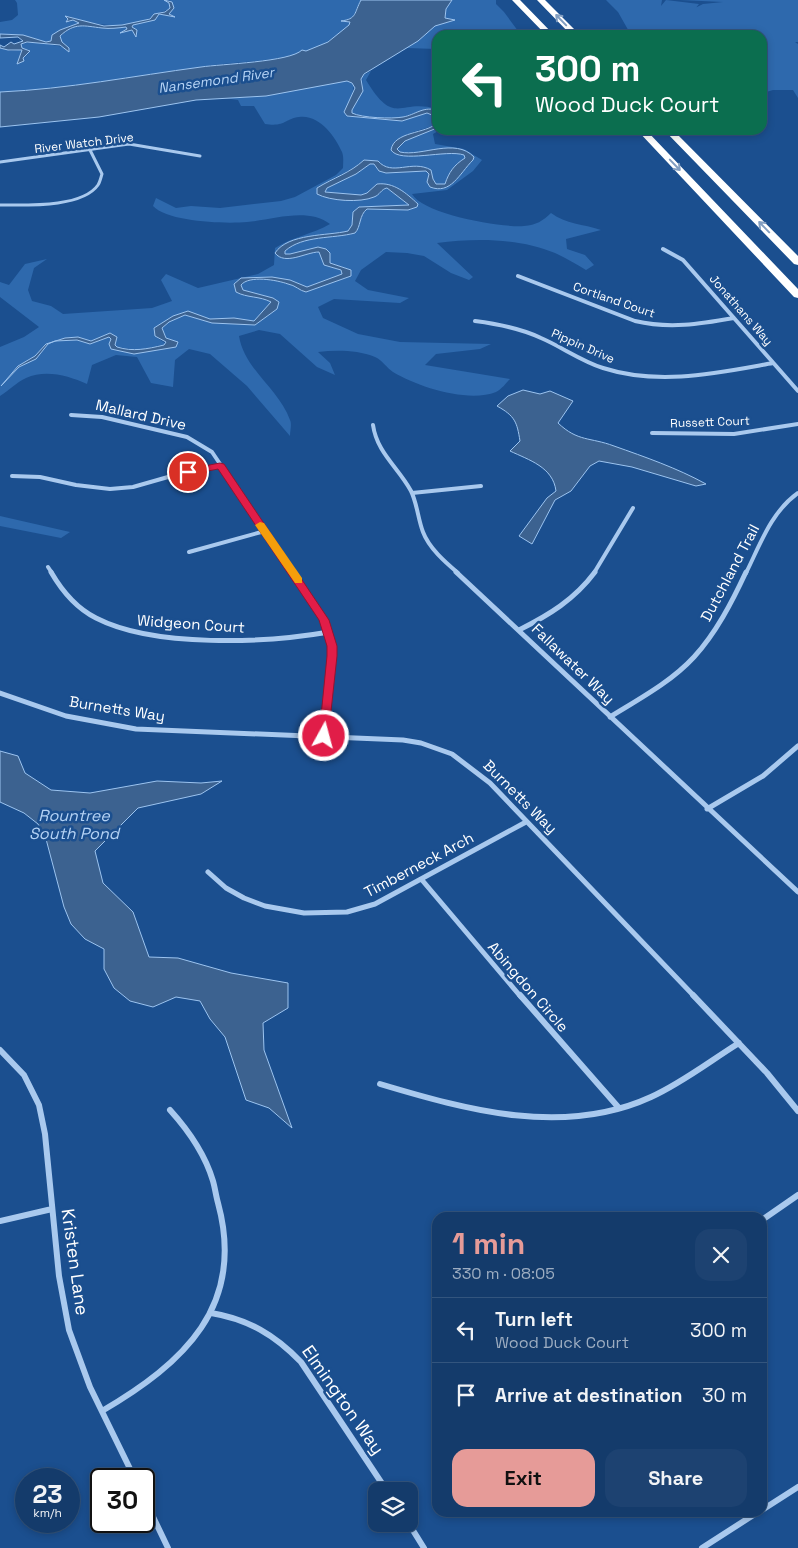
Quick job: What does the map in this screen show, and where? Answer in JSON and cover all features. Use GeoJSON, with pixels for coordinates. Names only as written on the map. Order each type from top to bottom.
{"type":"FeatureCollection","features":[{"type":"Feature","properties":{"kind":"highway"},"geometry":{"type":"LineString","coordinates":[[516,0],[545,30]]}},
{"type":"Feature","properties":{"kind":"highway"},"geometry":{"type":"LineString","coordinates":[[543,2],[571,30]]}},
{"type":"Feature","properties":{"kind":"highway"},"geometry":{"type":"LineString","coordinates":[[647,135],[798,295]]}},
{"type":"Feature","properties":{"kind":"highway"},"geometry":{"type":"LineString","coordinates":[[673,135],[798,262]]}},
{"type":"Feature","properties":{"kind":"street","name":"River Watch Drive"},"geometry":{"type":"LineString","coordinates":[[0,162],[134,144],[200,156]]}},
{"type":"Feature","properties":{"kind":"street"},"geometry":{"type":"LineString","coordinates":[[0,205],[55,203],[71,200],[91,191],[99,183],[102,174],[90,150]]}},
{"type":"Feature","properties":{"kind":"street","name":"Jonathans Way"},"geometry":{"type":"LineString","coordinates":[[663,249],[683,260],[798,391]]}},
{"type":"Feature","properties":{"kind":"street","name":"Cortland Court"},"geometry":{"type":"LineString","coordinates":[[518,276],[644,324],[676,327],[734,318]]}},
{"type":"Feature","properties":{"kind":"street","name":"Pippin Drive"},"geometry":{"type":"LineString","coordinates":[[475,321],[531,333],[604,368],[631,375],[678,378],[773,363]]}},
{"type":"Feature","properties":{"kind":"street","name":"Mallard Drive"},"geometry":{"type":"LineString","coordinates":[[71,415],[102,417],[187,437],[212,452],[318,609],[329,632],[332,656],[324,736]]}},
{"type":"Feature","properties":{"kind":"street","name":"Russett Court"},"geometry":{"type":"LineString","coordinates":[[652,433],[734,434],[798,424]]}},
{"type":"Feature","properties":{"kind":"street","name":"Fallawater Way"},"geometry":{"type":"LineString","coordinates":[[373,425],[375,438],[380,449],[400,471],[412,493],[424,534],[443,560],[520,630],[707,809],[798,892]]}},
{"type":"Feature","properties":{"kind":"street"},"geometry":{"type":"LineString","coordinates":[[12,476],[40,477],[76,485],[110,489],[140,485],[175,475],[220,466]]}},
{"type":"Feature","properties":{"kind":"street"},"geometry":{"type":"LineString","coordinates":[[412,493],[480,486]]}},
{"type":"Feature","properties":{"kind":"street","name":"Dutchland Trail"},"geometry":{"type":"LineString","coordinates":[[610,717],[663,684],[694,657],[731,604],[775,515],[788,500],[798,493]]}},
{"type":"Feature","properties":{"kind":"street"},"geometry":{"type":"LineString","coordinates":[[520,630],[546,617],[568,602],[585,586],[633,508]]}},
{"type":"Feature","properties":{"kind":"street"},"geometry":{"type":"LineString","coordinates":[[189,552],[264,531]]}},
{"type":"Feature","properties":{"kind":"street","name":"Widgeon Court"},"geometry":{"type":"LineString","coordinates":[[48,567],[58,585],[80,608],[104,623],[136,634],[157,637],[259,641],[306,637],[329,632]]}},
{"type":"Feature","properties":{"kind":"street","name":"Burnetts Way"},"geometry":{"type":"LineString","coordinates":[[0,693],[46,710],[108,725],[136,729],[403,740],[438,748],[457,758],[484,778],[739,1043],[798,1112]]}},
{"type":"Feature","properties":{"kind":"street"},"geometry":{"type":"LineString","coordinates":[[707,809],[763,776],[798,746]]}},
{"type":"Feature","properties":{"kind":"street","name":"Timberneck Arch"},"geometry":{"type":"LineString","coordinates":[[208,872],[226,888],[244,898],[273,908],[304,913],[347,912],[363,908],[422,880],[526,822]]}},
{"type":"Feature","properties":{"kind":"street","name":"Abingdon Circle"},"geometry":{"type":"LineString","coordinates":[[422,880],[486,957],[619,1108]]}},
{"type":"Feature","properties":{"kind":"street"},"geometry":{"type":"LineString","coordinates":[[380,1084],[457,1105],[537,1117],[564,1118],[619,1108],[651,1097],[739,1043]]}},
{"type":"Feature","properties":{"kind":"street","name":"Kristen Lane"},"geometry":{"type":"LineString","coordinates":[[0,1050],[17,1066],[28,1082],[39,1105],[44,1125],[52,1209],[70,1331],[80,1362],[130,1468]]}},
{"type":"Feature","properties":{"kind":"street"},"geometry":{"type":"LineString","coordinates":[[102,1411],[128,1397],[170,1365],[189,1344],[211,1313],[219,1298],[225,1276],[226,1234],[213,1182],[205,1159],[194,1138],[170,1110]]}},
{"type":"Feature","properties":{"kind":"street"},"geometry":{"type":"LineString","coordinates":[[767,1217],[798,1195]]}},
{"type":"Feature","properties":{"kind":"street"},"geometry":{"type":"LineString","coordinates":[[0,1221],[52,1209]]}},
{"type":"Feature","properties":{"kind":"street","name":"Elmington Way"},"geometry":{"type":"LineString","coordinates":[[211,1313],[249,1322],[270,1333],[285,1344],[301,1362],[381,1482]]}},
{"type":"Feature","properties":{"kind":"street"},"geometry":{"type":"LineString","coordinates":[[767,1507],[798,1487]]}},
{"type":"Feature","properties":{"kind":"street"},"geometry":{"type":"LineString","coordinates":[[702,1548],[709,1546],[751,1517]]}},
{"type":"Feature","properties":{"kind":"street"},"geometry":{"type":"LineString","coordinates":[[155,1521],[168,1548]]}},
{"type":"Feature","properties":{"kind":"street"},"geometry":{"type":"LineString","coordinates":[[413,1532],[424,1548]]}},
{"type":"Feature","properties":{"kind":"shaded area"},"geometry":{"type":"Polygon","coordinates":[[[15,0],[164,0],[169,3],[170,8],[147,19],[125,25],[101,24],[68,16],[69,22],[73,20],[81,22],[60,30],[52,41],[46,42],[26,36],[0,34],[0,22],[12,20],[18,15],[15,0]]]}},
{"type":"Feature","properties":{"kind":"shaded area"},"geometry":{"type":"Polygon","coordinates":[[[169,0],[361,0],[353,17],[344,21],[350,22],[350,25],[327,42],[299,54],[75,85],[0,92],[0,48],[11,51],[22,50],[17,63],[28,54],[29,50],[22,48],[21,44],[38,43],[69,48],[62,42],[60,36],[80,26],[126,27],[128,28],[125,31],[134,31],[135,36],[137,35],[132,27],[133,25],[155,20],[159,14],[173,17],[168,14],[172,2],[169,0]]]}},
{"type":"Feature","properties":{"kind":"shaded area"},"geometry":{"type":"Polygon","coordinates":[[[452,0],[496,0],[496,4],[517,30],[432,30],[432,49],[406,48],[435,26],[454,20],[445,18],[446,9],[452,0]]]}},
{"type":"Feature","properties":{"kind":"shaded area"},"geometry":{"type":"Polygon","coordinates":[[[606,0],[662,0],[661,6],[666,0],[699,4],[696,7],[703,4],[723,2],[680,0],[798,0],[798,42],[795,42],[798,44],[798,98],[793,90],[767,92],[767,30],[628,30],[618,12],[606,0]]]}},
{"type":"Feature","properties":{"kind":"shaded area"},"geometry":{"type":"Polygon","coordinates":[[[371,71],[366,80],[376,95],[391,107],[424,107],[432,109],[392,118],[370,117],[352,113],[351,110],[363,91],[362,76],[371,71]]]}},
{"type":"Feature","properties":{"kind":"shaded area"},"geometry":{"type":"Polygon","coordinates":[[[340,81],[349,81],[354,85],[351,99],[344,112],[347,116],[402,121],[427,113],[432,114],[432,126],[403,136],[397,140],[391,150],[396,154],[413,156],[456,154],[464,155],[465,158],[452,169],[445,184],[436,184],[431,170],[424,167],[389,168],[383,166],[378,161],[364,160],[317,188],[317,193],[329,198],[361,200],[376,196],[387,188],[409,205],[359,207],[353,212],[352,225],[348,231],[309,236],[289,242],[281,247],[275,253],[279,257],[284,258],[319,252],[324,265],[341,270],[342,274],[307,287],[289,280],[272,277],[241,278],[234,284],[236,292],[271,302],[254,321],[234,318],[210,319],[188,312],[173,316],[154,328],[155,336],[166,344],[139,350],[117,347],[115,345],[117,337],[110,333],[91,341],[78,337],[65,338],[46,344],[35,356],[18,366],[2,385],[19,367],[36,359],[48,344],[56,341],[77,340],[90,344],[109,337],[111,339],[109,344],[111,349],[134,354],[176,347],[177,342],[166,338],[162,328],[169,322],[185,315],[212,323],[255,325],[277,309],[279,302],[273,298],[242,290],[241,285],[250,280],[277,281],[306,292],[351,276],[351,270],[330,263],[330,253],[326,249],[318,247],[290,254],[285,254],[284,251],[300,242],[355,233],[367,209],[408,210],[417,207],[418,204],[399,189],[383,184],[377,184],[367,193],[361,195],[325,192],[327,188],[356,174],[370,164],[374,164],[379,171],[386,173],[426,171],[429,174],[427,182],[430,187],[437,189],[449,186],[454,182],[473,160],[474,157],[466,151],[458,148],[448,148],[409,153],[400,152],[397,149],[405,141],[432,130],[435,144],[464,149],[482,160],[473,171],[447,190],[412,194],[419,201],[431,208],[446,213],[498,225],[532,225],[551,213],[569,222],[601,230],[566,239],[567,249],[585,255],[594,265],[586,270],[555,253],[527,244],[482,240],[437,243],[473,277],[469,280],[451,273],[424,256],[386,252],[361,270],[355,281],[368,290],[409,298],[400,303],[334,299],[318,307],[323,318],[358,334],[400,342],[491,344],[480,349],[436,354],[425,365],[510,379],[496,392],[485,395],[472,396],[443,392],[403,378],[393,372],[378,358],[347,351],[318,352],[330,363],[335,375],[317,367],[280,334],[259,330],[239,336],[242,348],[254,369],[285,409],[291,422],[290,436],[247,386],[210,354],[189,349],[175,360],[173,387],[151,383],[137,357],[116,355],[92,365],[87,384],[65,376],[41,374],[23,380],[0,396],[0,347],[24,337],[39,327],[0,297],[0,282],[9,285],[25,264],[47,259],[34,268],[28,290],[32,301],[51,306],[63,314],[152,308],[172,301],[161,280],[166,274],[198,288],[258,274],[274,265],[275,248],[330,224],[311,216],[300,215],[237,223],[197,221],[171,216],[153,206],[156,198],[176,208],[191,206],[220,208],[281,201],[295,197],[336,175],[343,168],[343,154],[331,133],[320,123],[306,117],[299,117],[281,124],[265,124],[254,106],[241,106],[238,100],[224,98],[266,96],[340,81]]]}},
{"type":"Feature","properties":{"kind":"shaded area"},"geometry":{"type":"Polygon","coordinates":[[[0,516],[70,532],[61,538],[0,526],[0,516]]]}},
{"type":"Feature","properties":{"kind":"water"},"geometry":{"type":"Polygon","coordinates":[[[164,0],[172,2],[174,8],[169,14],[175,17],[159,14],[155,20],[133,25],[132,27],[137,30],[136,37],[132,30],[120,33],[127,29],[126,27],[75,27],[60,36],[62,42],[69,48],[69,52],[60,45],[27,42],[21,44],[22,48],[30,51],[23,58],[24,61],[17,64],[22,50],[0,48],[0,45],[4,47],[11,42],[14,44],[23,41],[18,37],[0,38],[0,34],[23,35],[46,42],[51,41],[52,35],[79,23],[73,20],[66,22],[68,19],[65,16],[104,26],[122,25],[150,19],[154,14],[165,12],[170,8],[169,3],[164,0]]]}},
{"type":"Feature","properties":{"kind":"water","name":"Nansemond River"},"geometry":{"type":"Polygon","coordinates":[[[361,0],[452,0],[446,9],[445,18],[455,20],[435,26],[418,41],[364,74],[361,79],[363,91],[352,110],[352,113],[377,118],[403,117],[428,109],[432,109],[432,115],[427,113],[402,121],[347,116],[344,112],[355,88],[352,83],[347,81],[266,96],[196,100],[99,117],[0,127],[0,92],[76,85],[284,57],[328,42],[349,25],[350,22],[341,21],[350,19],[356,12],[361,0]]]}},
{"type":"Feature","properties":{"kind":"water"},"geometry":{"type":"Polygon","coordinates":[[[432,127],[432,130],[405,141],[397,149],[400,152],[409,153],[458,148],[474,157],[454,182],[444,188],[430,187],[427,182],[429,174],[426,171],[386,173],[379,171],[374,164],[370,164],[356,174],[327,188],[325,192],[361,195],[367,193],[377,184],[389,185],[404,192],[418,204],[417,207],[408,210],[367,209],[355,233],[300,242],[285,251],[285,254],[290,254],[318,247],[326,249],[330,253],[330,263],[351,270],[351,276],[306,292],[277,281],[256,279],[245,282],[241,285],[243,290],[273,298],[279,302],[277,309],[255,325],[212,323],[185,315],[169,322],[162,328],[166,338],[178,342],[176,347],[134,354],[111,349],[109,344],[111,339],[109,337],[90,344],[77,340],[56,341],[78,337],[91,341],[110,333],[117,337],[115,345],[117,347],[129,349],[152,348],[164,345],[166,342],[155,336],[154,328],[173,316],[188,311],[210,319],[234,318],[254,321],[271,302],[236,292],[234,284],[241,278],[272,277],[290,280],[307,287],[342,274],[341,270],[324,265],[319,252],[284,258],[279,257],[275,253],[281,247],[289,242],[309,236],[348,231],[352,225],[353,212],[359,207],[409,205],[387,188],[374,197],[353,201],[337,200],[317,194],[317,188],[359,165],[364,160],[378,161],[390,168],[424,167],[431,170],[436,184],[445,184],[452,169],[465,158],[464,155],[404,156],[396,154],[391,150],[393,144],[398,139],[432,127]]]}},
{"type":"Feature","properties":{"kind":"water"},"geometry":{"type":"Polygon","coordinates":[[[54,342],[48,344],[36,359],[19,367],[1,386],[18,366],[35,356],[46,344],[54,342]]]}},
{"type":"Feature","properties":{"kind":"water"},"geometry":{"type":"Polygon","coordinates":[[[523,390],[540,394],[550,391],[573,401],[558,423],[572,433],[649,459],[706,484],[696,486],[632,467],[599,461],[590,466],[571,491],[555,500],[532,544],[519,536],[547,498],[556,491],[554,483],[545,470],[532,461],[510,451],[520,441],[518,429],[511,416],[497,406],[508,396],[523,390]]]}},
{"type":"Feature","properties":{"kind":"water","name":"Rountree South Pond"},"geometry":{"type":"Polygon","coordinates":[[[0,751],[18,756],[25,773],[51,790],[90,793],[157,781],[201,783],[222,781],[201,794],[138,808],[95,851],[103,883],[133,912],[149,957],[178,958],[231,973],[288,983],[288,1008],[263,1023],[264,1050],[292,1128],[269,1108],[246,1100],[225,1037],[210,1019],[200,1001],[176,997],[153,1007],[130,1001],[114,988],[104,969],[104,949],[85,939],[71,924],[64,907],[46,839],[38,824],[24,813],[0,802],[0,751]]]}},
{"type":"Feature","properties":{"kind":"slow traffic"},"geometry":{"type":"LineString","coordinates":[[260,525],[298,581]]}},
{"type":"Feature","properties":{"kind":"route"},"geometry":{"type":"LineString","coordinates":[[188,472],[220,466],[324,620],[329,632],[332,656],[330,695],[324,736]]}}]}
